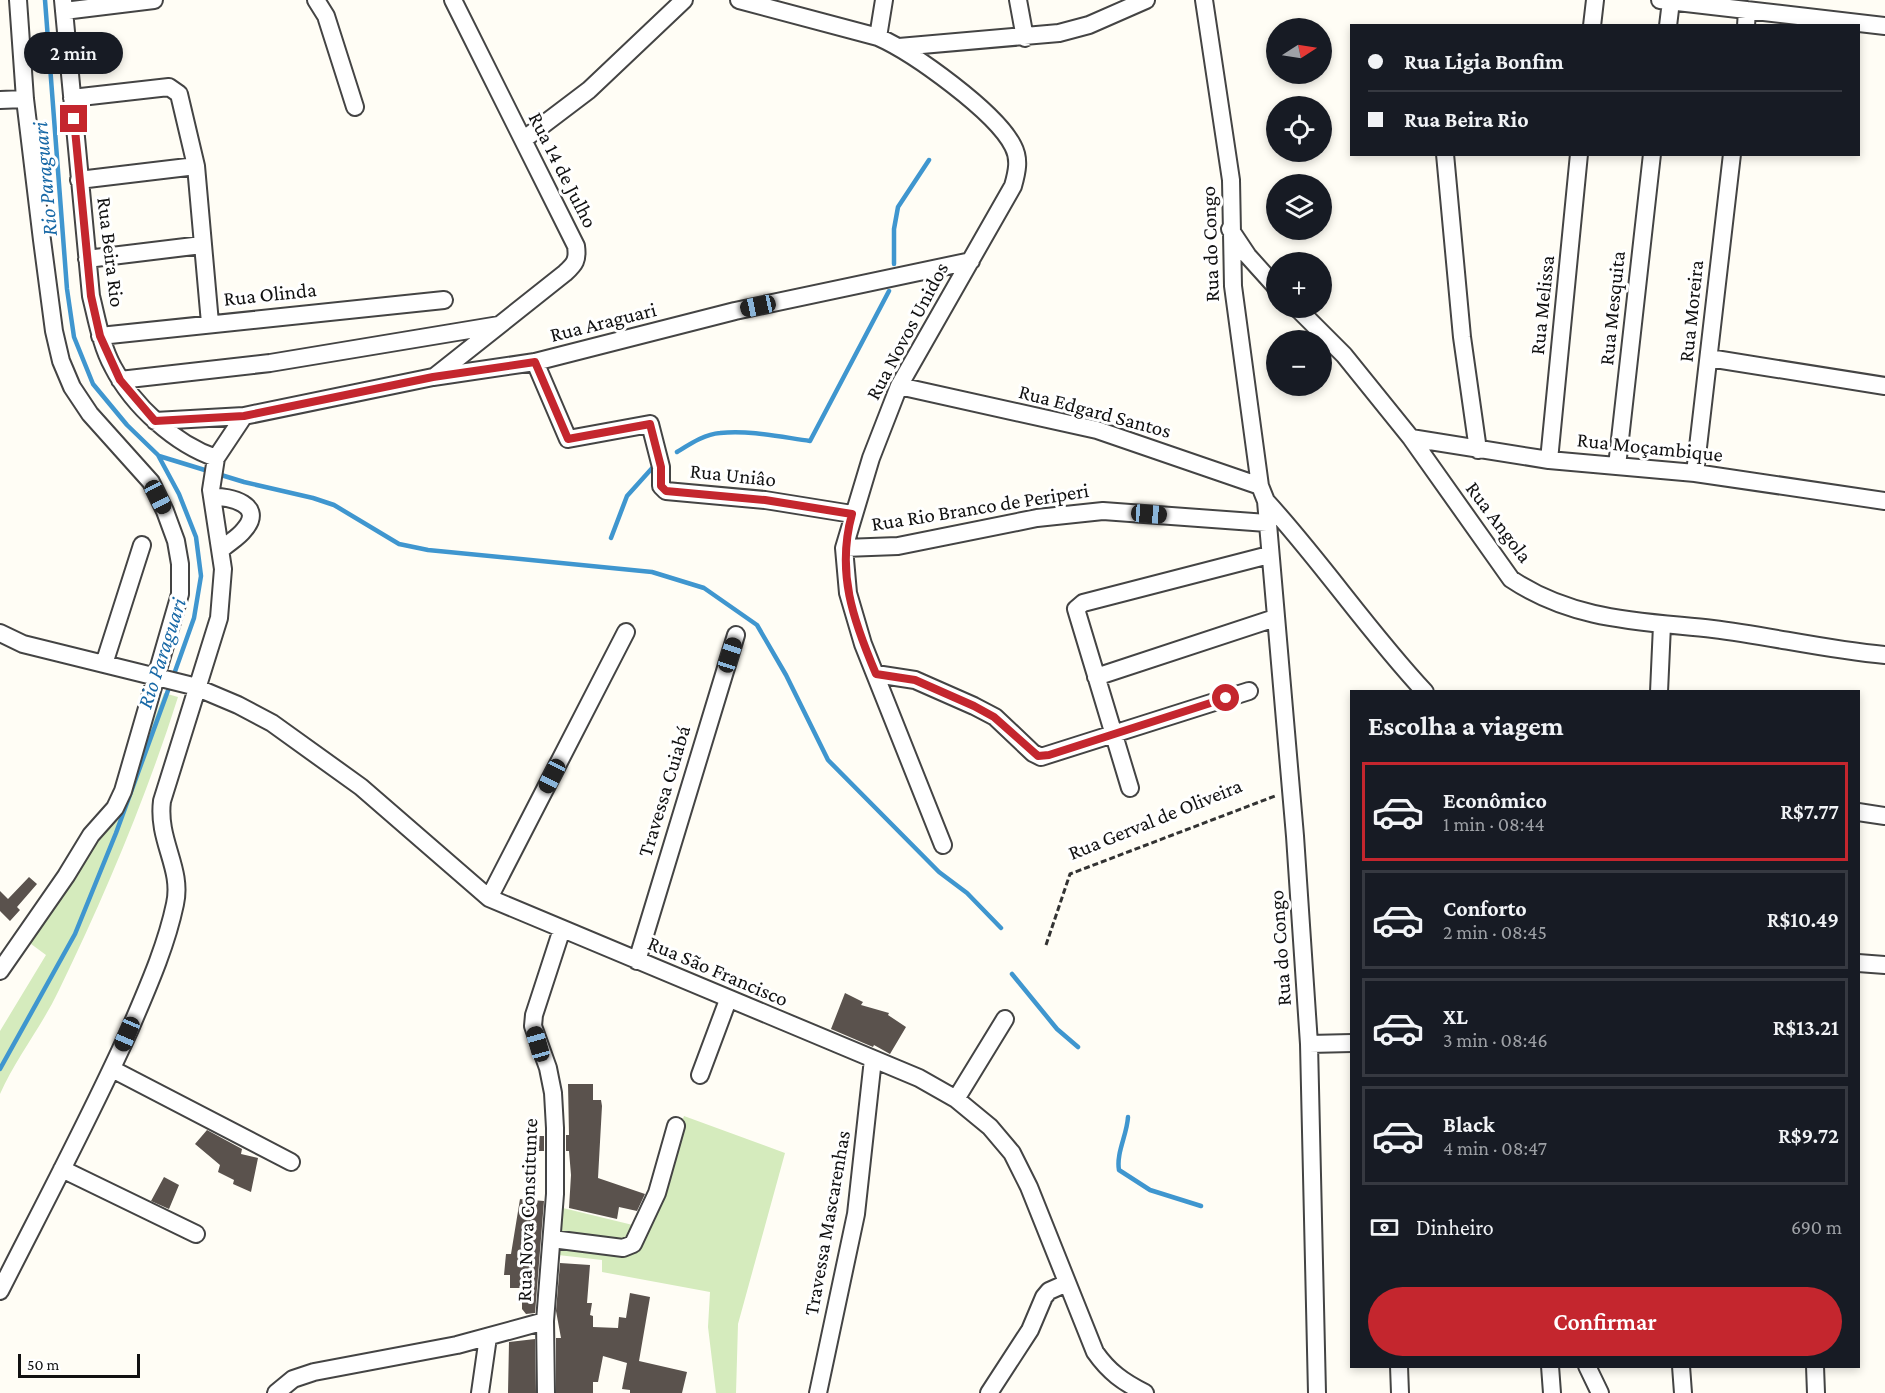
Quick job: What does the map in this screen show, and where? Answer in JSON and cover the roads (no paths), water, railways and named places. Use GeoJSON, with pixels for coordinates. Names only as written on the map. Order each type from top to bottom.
{"type":"FeatureCollection","features":[{"type":"Feature","properties":{"kind":"street"},"geometry":{"type":"LineString","coordinates":[[0,971],[91,835],[115,808],[123,792],[163,678],[180,594],[176,541],[151,483],[90,414],[72,387],[61,361],[54,331],[25,99],[18,0]]}},
{"type":"Feature","properties":{"kind":"street"},"geometry":{"type":"LineString","coordinates":[[64,5],[154,0]]}},
{"type":"Feature","properties":{"kind":"street"},"geometry":{"type":"LineString","coordinates":[[316,0],[326,15],[355,107]]}},
{"type":"Feature","properties":{"kind":"street","name":"Rua 14 de Julho"},"geometry":{"type":"LineString","coordinates":[[433,377],[565,273],[575,264],[577,255],[576,246],[453,0]]}},
{"type":"Feature","properties":{"kind":"street"},"geometry":{"type":"LineString","coordinates":[[523,140],[589,90],[684,0]]}},
{"type":"Feature","properties":{"kind":"street","name":"Rua Novos Unidos"},"geometry":{"type":"LineString","coordinates":[[739,0],[878,37],[899,47],[979,106],[1012,144],[1017,156],[1018,170],[1013,186],[899,386],[852,514],[844,548],[848,593],[863,644],[943,845]]}},
{"type":"Feature","properties":{"kind":"street"},"geometry":{"type":"LineString","coordinates":[[878,37],[884,0]]}},
{"type":"Feature","properties":{"kind":"street"},"geometry":{"type":"LineString","coordinates":[[1018,0],[1025,38]]}},
{"type":"Feature","properties":{"kind":"street"},"geometry":{"type":"LineString","coordinates":[[899,47],[1025,38],[1089,26],[1146,0]]}},
{"type":"Feature","properties":{"kind":"street","name":"Rua do Congo"},"geometry":{"type":"LineString","coordinates":[[1204,0],[1231,180],[1230,228],[1237,326],[1267,523],[1291,790],[1308,1044],[1317,1393]]}},
{"type":"Feature","properties":{"kind":"street"},"geometry":{"type":"LineString","coordinates":[[1592,24],[1595,0]]}},
{"type":"Feature","properties":{"kind":"street"},"geometry":{"type":"LineString","coordinates":[[1668,24],[1665,1],[1747,18],[1850,24]]}},
{"type":"Feature","properties":{"kind":"street","name":"Rua Beira Rio"},"geometry":{"type":"LineString","coordinates":[[64,5],[91,296],[100,336],[120,380],[155,421],[198,452],[215,461]]}},
{"type":"Feature","properties":{"kind":"street"},"geometry":{"type":"LineString","coordinates":[[1860,25],[1885,26]]}},
{"type":"Feature","properties":{"kind":"street"},"geometry":{"type":"LineString","coordinates":[[72,98],[169,87],[179,94],[196,166],[210,323]]}},
{"type":"Feature","properties":{"kind":"street"},"geometry":{"type":"LineString","coordinates":[[0,99],[25,99]]}},
{"type":"Feature","properties":{"kind":"street"},"geometry":{"type":"LineString","coordinates":[[1445,156],[1462,337],[1478,450]]}},
{"type":"Feature","properties":{"kind":"street","name":"Rua Melissa"},"geometry":{"type":"LineString","coordinates":[[1549,460],[1579,156]]}},
{"type":"Feature","properties":{"kind":"street","name":"Rua Mesquita"},"geometry":{"type":"LineString","coordinates":[[1617,466],[1652,156]]}},
{"type":"Feature","properties":{"kind":"street","name":"Rua Moreira"},"geometry":{"type":"LineString","coordinates":[[1695,473],[1731,156]]}},
{"type":"Feature","properties":{"kind":"street"},"geometry":{"type":"LineString","coordinates":[[79,180],[196,166]]}},
{"type":"Feature","properties":{"kind":"street"},"geometry":{"type":"LineString","coordinates":[[1230,228],[1248,256],[1266,276]]}},
{"type":"Feature","properties":{"kind":"street"},"geometry":{"type":"LineString","coordinates":[[87,259],[202,245]]}},
{"type":"Feature","properties":{"kind":"street","name":"Rua Araguari"},"geometry":{"type":"LineString","coordinates":[[155,421],[244,416],[433,377],[535,362],[735,311],[971,261]]}},
{"type":"Feature","properties":{"kind":"street","name":"Rua Olinda"},"geometry":{"type":"LineString","coordinates":[[100,336],[444,300]]}},
{"type":"Feature","properties":{"kind":"street","name":"Rua Angola"},"geometry":{"type":"LineString","coordinates":[[1307,318],[1344,355],[1410,438],[1511,579],[1558,605],[1590,614],[1662,626],[1713,629],[1885,655]]}},
{"type":"Feature","properties":{"kind":"street"},"geometry":{"type":"LineString","coordinates":[[120,380],[260,364],[500,325]]}},
{"type":"Feature","properties":{"kind":"street"},"geometry":{"type":"LineString","coordinates":[[1709,358],[1885,387]]}},
{"type":"Feature","properties":{"kind":"street","name":"Rua Uniâo"},"geometry":{"type":"LineString","coordinates":[[535,362],[568,439],[650,424],[661,467],[661,486],[666,491],[765,500],[852,514]]}},
{"type":"Feature","properties":{"kind":"street","name":"Rua Edgard Santos"},"geometry":{"type":"LineString","coordinates":[[899,386],[1097,430],[1263,494]]}},
{"type":"Feature","properties":{"kind":"street"},"geometry":{"type":"LineString","coordinates":[[0,1291],[112,1070],[151,980],[175,904],[177,881],[163,838],[161,813],[195,686],[219,618],[223,569],[211,494],[215,461],[244,416]]}},
{"type":"Feature","properties":{"kind":"street","name":"Rua Moçambique"},"geometry":{"type":"LineString","coordinates":[[1410,438],[1549,460],[1695,473],[1885,501]]}},
{"type":"Feature","properties":{"kind":"street"},"geometry":{"type":"LineString","coordinates":[[211,494],[228,496],[243,502],[250,511],[244,530],[221,550]]}},
{"type":"Feature","properties":{"kind":"street"},"geometry":{"type":"LineString","coordinates":[[1263,494],[1423,690]]}},
{"type":"Feature","properties":{"kind":"street","name":"Rua Rio Branco de Periperi"},"geometry":{"type":"LineString","coordinates":[[844,548],[898,546],[1037,518],[1103,511],[1267,523]]}},
{"type":"Feature","properties":{"kind":"street"},"geometry":{"type":"LineString","coordinates":[[104,664],[142,545]]}},
{"type":"Feature","properties":{"kind":"street"},"geometry":{"type":"LineString","coordinates":[[1130,788],[1076,609],[1083,603],[1269,555]]}},
{"type":"Feature","properties":{"kind":"street"},"geometry":{"type":"LineString","coordinates":[[1096,677],[1275,618]]}},
{"type":"Feature","properties":{"kind":"street"},"geometry":{"type":"LineString","coordinates":[[1659,690],[1662,626]]}},
{"type":"Feature","properties":{"kind":"street","name":"Rua São Francisco"},"geometry":{"type":"LineString","coordinates":[[0,633],[23,644],[195,686],[272,723],[361,787],[489,898],[728,1000],[919,1078],[956,1099],[990,1127],[1012,1153],[1095,1352],[1107,1371],[1145,1393]]}},
{"type":"Feature","properties":{"kind":"street"},"geometry":{"type":"LineString","coordinates":[[489,898],[626,633]]}},
{"type":"Feature","properties":{"kind":"street","name":"Travessa Cuiabá"},"geometry":{"type":"LineString","coordinates":[[637,961],[736,634]]}},
{"type":"Feature","properties":{"kind":"street"},"geometry":{"type":"LineString","coordinates":[[876,674],[915,680],[974,706],[994,717],[1038,756],[1049,755],[1249,691]]}},
{"type":"Feature","properties":{"kind":"street"},"geometry":{"type":"LineString","coordinates":[[1860,812],[1885,816]]}},
{"type":"Feature","properties":{"kind":"street","name":"Rua Nova Constitunte"},"geometry":{"type":"LineString","coordinates":[[546,1393],[545,1321],[555,1194],[553,1093],[548,1068],[533,1026],[534,1015],[562,929]]}},
{"type":"Feature","properties":{"kind":"street"},"geometry":{"type":"LineString","coordinates":[[1860,963],[1885,965]]}},
{"type":"Feature","properties":{"kind":"street"},"geometry":{"type":"LineString","coordinates":[[700,1075],[728,1000]]}},
{"type":"Feature","properties":{"kind":"street"},"geometry":{"type":"LineString","coordinates":[[956,1099],[1005,1019]]}},
{"type":"Feature","properties":{"kind":"street"},"geometry":{"type":"LineString","coordinates":[[1308,1044],[1350,1042]]}},
{"type":"Feature","properties":{"kind":"street","name":"Travessa Mascarenhas"},"geometry":{"type":"LineString","coordinates":[[818,1393],[856,1215],[873,1059]]}},
{"type":"Feature","properties":{"kind":"street"},"geometry":{"type":"LineString","coordinates":[[112,1070],[291,1162]]}},
{"type":"Feature","properties":{"kind":"street"},"geometry":{"type":"LineString","coordinates":[[552,1239],[623,1248],[633,1244],[657,1192],[676,1126]]}},
{"type":"Feature","properties":{"kind":"street"},"geometry":{"type":"LineString","coordinates":[[62,1168],[196,1234]]}},
{"type":"Feature","properties":{"kind":"street"},"geometry":{"type":"LineString","coordinates":[[989,1393],[1030,1330],[1044,1297],[1049,1291],[1067,1283]]}},
{"type":"Feature","properties":{"kind":"street"},"geometry":{"type":"LineString","coordinates":[[280,1392],[293,1379],[314,1372],[357,1362],[438,1349],[545,1321]]}},
{"type":"Feature","properties":{"kind":"street"},"geometry":{"type":"LineString","coordinates":[[480,1393],[488,1337]]}},
{"type":"Feature","properties":{"kind":"street"},"geometry":{"type":"LineString","coordinates":[[1399,1368],[1400,1393]]}},
{"type":"Feature","properties":{"kind":"street"},"geometry":{"type":"LineString","coordinates":[[1550,1368],[1552,1393]]}},
{"type":"Feature","properties":{"kind":"street"},"geometry":{"type":"LineString","coordinates":[[1588,1368],[1599,1393]]}},
{"type":"Feature","properties":{"kind":"street"},"geometry":{"type":"LineString","coordinates":[[1681,1368],[1683,1393]]}},
{"type":"Feature","properties":{"kind":"street"},"geometry":{"type":"LineString","coordinates":[[1815,1368],[1816,1393]]}},
{"type":"Feature","properties":{"kind":"waterway","name":"Rio Paraguari"},"geometry":{"type":"LineString","coordinates":[[45,0],[67,289],[74,337],[93,384],[127,425],[158,455],[179,494],[196,537],[201,576],[194,618],[173,677]]}},
{"type":"Feature","properties":{"kind":"waterway"},"geometry":{"type":"LineString","coordinates":[[894,264],[894,229],[898,207],[929,160]]}},
{"type":"Feature","properties":{"kind":"waterway"},"geometry":{"type":"LineString","coordinates":[[677,452],[703,437],[731,432],[810,441],[889,291]]}},
{"type":"Feature","properties":{"kind":"waterway"},"geometry":{"type":"LineString","coordinates":[[159,456],[244,482],[334,505],[399,544],[428,550],[652,572],[704,588],[757,625],[786,675],[828,760],[939,872],[967,893],[1001,928]]}},
{"type":"Feature","properties":{"kind":"waterway"},"geometry":{"type":"LineString","coordinates":[[611,538],[627,496],[654,466]]}},
{"type":"Feature","properties":{"kind":"waterway","name":"Rio Paraguari"},"geometry":{"type":"LineString","coordinates":[[0,1069],[75,934],[116,833],[170,685]]}},
{"type":"Feature","properties":{"kind":"waterway"},"geometry":{"type":"LineString","coordinates":[[1012,974],[1057,1029],[1078,1047]]}},
{"type":"Feature","properties":{"kind":"waterway"},"geometry":{"type":"LineString","coordinates":[[1128,1117],[1119,1157],[1119,1170],[1150,1190],[1201,1206]]}}]}
